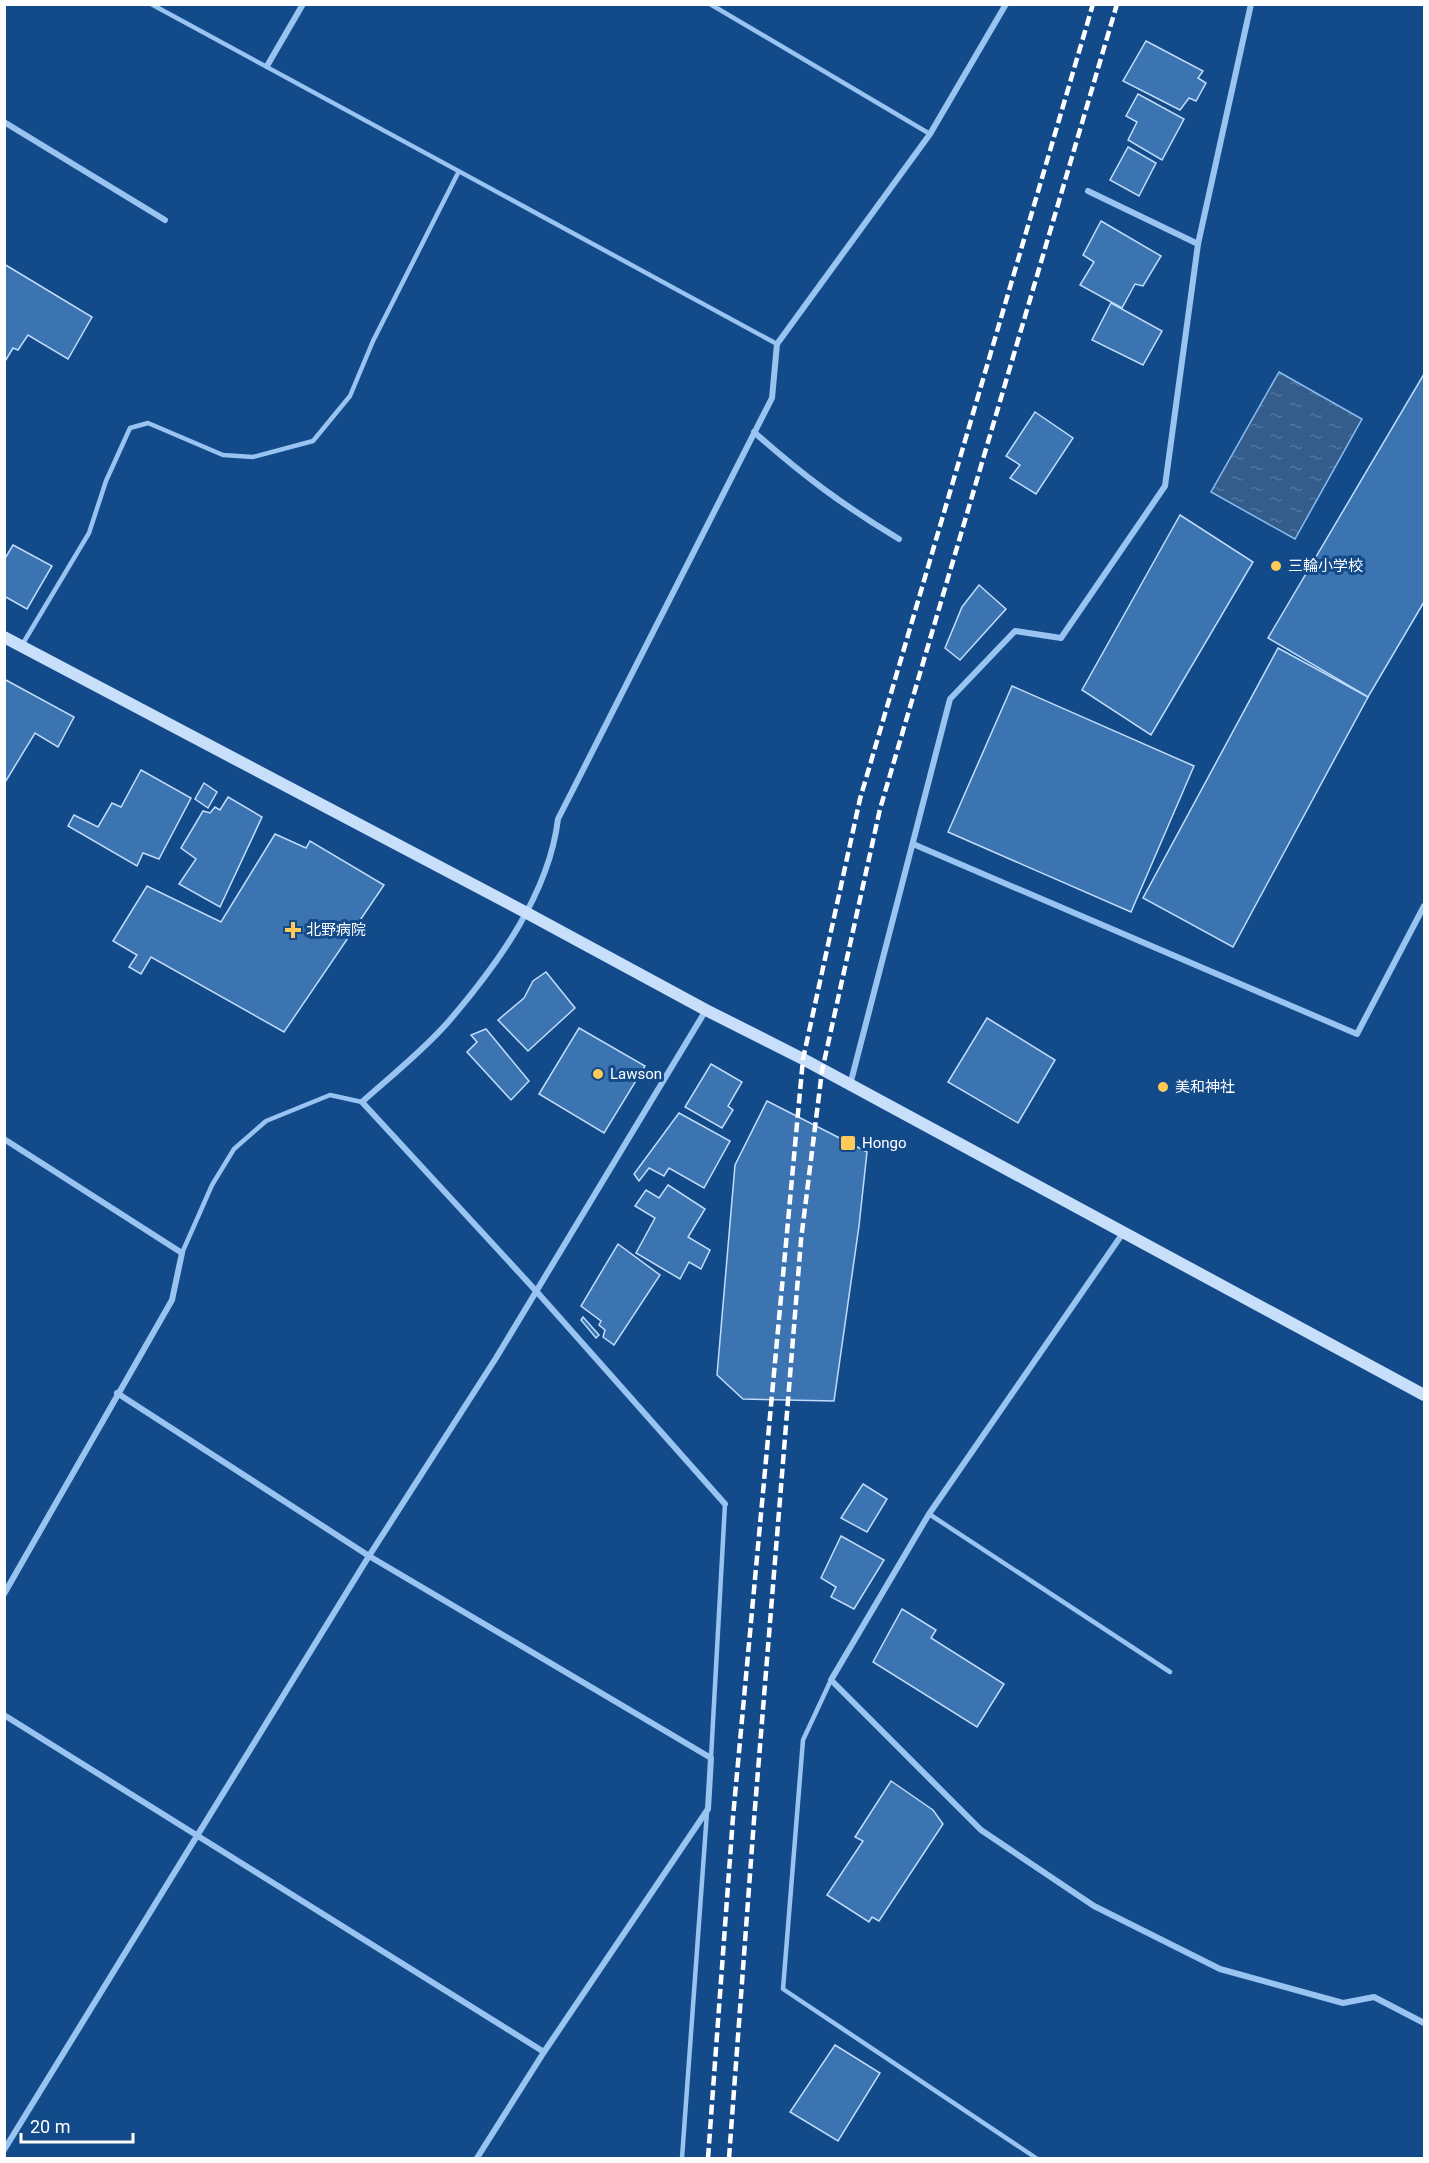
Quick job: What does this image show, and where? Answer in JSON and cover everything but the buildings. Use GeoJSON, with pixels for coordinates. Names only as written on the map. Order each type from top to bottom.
{"type":"FeatureCollection","features":[{"type":"Feature","properties":{"kind":"street"},"geometry":{"type":"LineString","coordinates":[[267,66],[303,4]]}},
{"type":"Feature","properties":{"kind":"street"},"geometry":{"type":"LineString","coordinates":[[725,1504],[537,1292],[362,1102],[448,1022],[498,957],[525,912],[554,849],[558,819],[772,398],[777,344],[930,134],[1006,4]]}},
{"type":"Feature","properties":{"kind":"street"},"geometry":{"type":"LineString","coordinates":[[850,1086],[950,699],[1015,631],[1061,638],[1165,486],[1198,244],[1251,4]]}},
{"type":"Feature","properties":{"kind":"street"},"geometry":{"type":"LineString","coordinates":[[4,122],[165,220]]}},
{"type":"Feature","properties":{"kind":"street"},"geometry":{"type":"LineString","coordinates":[[1088,191],[1198,244]]}},
{"type":"Feature","properties":{"kind":"street"},"geometry":{"type":"LineString","coordinates":[[754,432],[804,477],[851,510],[899,539]]}},
{"type":"Feature","properties":{"kind":"street"},"geometry":{"type":"LineString","coordinates":[[4,637],[706,1010],[803,1059],[1425,1395]]}},
{"type":"Feature","properties":{"kind":"street"},"geometry":{"type":"LineString","coordinates":[[913,844],[1357,1034],[1425,906]]}},
{"type":"Feature","properties":{"kind":"street"},"geometry":{"type":"LineString","coordinates":[[4,2150],[369,1556],[537,1292],[706,1010]]}},
{"type":"Feature","properties":{"kind":"street"},"geometry":{"type":"LineString","coordinates":[[4,1139],[182,1253],[172,1300],[4,1594]]}},
{"type":"Feature","properties":{"kind":"street"},"geometry":{"type":"LineString","coordinates":[[1123,1233],[929,1514],[831,1680],[981,1830],[1094,1906],[1220,1969],[1343,2003],[1374,1997],[1425,2023]]}},
{"type":"Feature","properties":{"kind":"street"},"geometry":{"type":"LineString","coordinates":[[117,1393],[369,1556],[711,1758],[708,1809],[544,2052],[477,2158]]}},
{"type":"Feature","properties":{"kind":"street"},"geometry":{"type":"LineString","coordinates":[[4,1715],[544,2052]]}},
{"type":"Feature","properties":{"kind":"lane"},"geometry":{"type":"LineString","coordinates":[[151,4],[458,173],[777,344]]}},
{"type":"Feature","properties":{"kind":"lane"},"geometry":{"type":"LineString","coordinates":[[710,4],[930,134]]}},
{"type":"Feature","properties":{"kind":"lane"},"geometry":{"type":"LineString","coordinates":[[22,646],[89,533],[106,481],[130,428],[148,423],[224,455],[254,457],[313,441],[350,396],[373,341],[458,173]]}},
{"type":"Feature","properties":{"kind":"lane"},"geometry":{"type":"LineString","coordinates":[[182,1253],[212,1185],[234,1149],[266,1121],[330,1095],[362,1102]]}},
{"type":"Feature","properties":{"kind":"lane"},"geometry":{"type":"LineString","coordinates":[[711,1758],[725,1504]]}},
{"type":"Feature","properties":{"kind":"lane"},"geometry":{"type":"LineString","coordinates":[[929,1514],[1170,1672]]}},
{"type":"Feature","properties":{"kind":"lane"},"geometry":{"type":"LineString","coordinates":[[831,1680],[803,1740],[783,1989],[1036,2158]]}},
{"type":"Feature","properties":{"kind":"lane"},"geometry":{"type":"LineString","coordinates":[[682,2158],[708,1809]]}},
{"type":"Feature","properties":{"kind":"water"},"geometry":{"type":"Polygon","coordinates":[[[1279,372],[1362,419],[1295,539],[1211,492],[1279,372]]]}},
{"type":"Feature","properties":{"kind":"railway"},"geometry":{"type":"LineString","coordinates":[[708,2158],[733,1817],[803,1059],[860,799],[1093,4]]}},
{"type":"Feature","properties":{"kind":"railway"},"geometry":{"type":"LineString","coordinates":[[729,2158],[801,1240],[822,1071],[880,809],[1117,4]]}},
{"type":"Feature","properties":{"kind":"place","name":"三輪小学校"},"geometry":{"type":"Point","coordinates":[1276,566]}},
{"type":"Feature","properties":{"kind":"place","name":"北野病院"},"geometry":{"type":"Point","coordinates":[293,930]}},
{"type":"Feature","properties":{"kind":"place","name":"Lawson"},"geometry":{"type":"Point","coordinates":[598,1074]}},
{"type":"Feature","properties":{"kind":"place","name":"美和神社"},"geometry":{"type":"Point","coordinates":[1163,1087]}},
{"type":"Feature","properties":{"kind":"place","name":"Hongo"},"geometry":{"type":"Point","coordinates":[848,1143]}}]}
